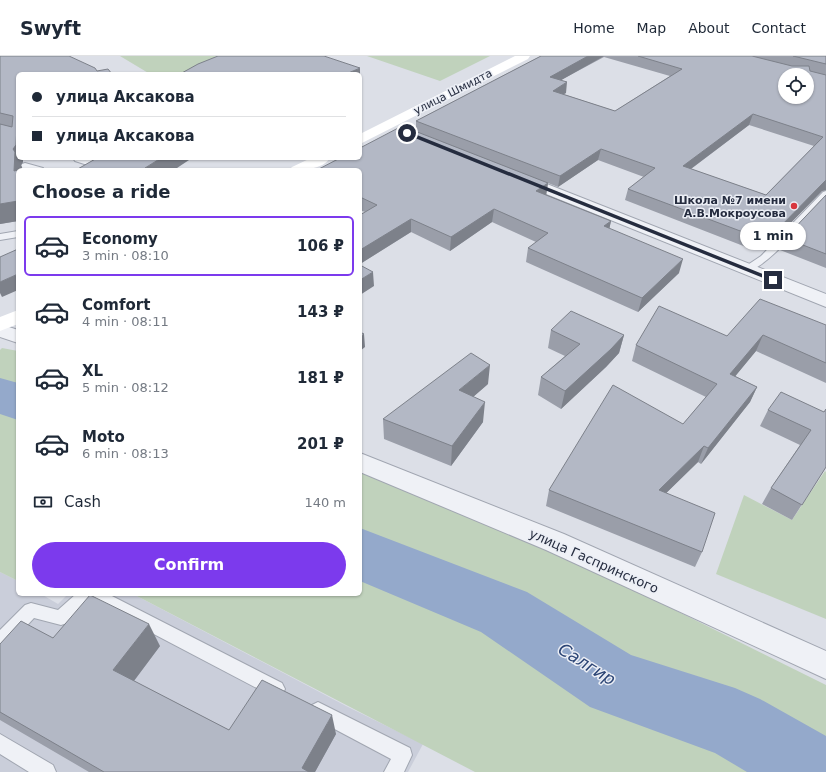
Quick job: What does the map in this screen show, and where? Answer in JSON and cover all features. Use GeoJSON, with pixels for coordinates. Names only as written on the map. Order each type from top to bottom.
{"type":"FeatureCollection","features":[{"type":"Feature","properties":{"kind":"main road","name":"улица Шмидта"},"geometry":{"type":"LineString","coordinates":[[362,139],[524,56]]}},
{"type":"Feature","properties":{"kind":"main road"},"geometry":{"type":"LineString","coordinates":[[301,168],[318,160]]}},
{"type":"Feature","properties":{"kind":"main road"},"geometry":{"type":"LineString","coordinates":[[0,325],[16,317]]}},
{"type":"Feature","properties":{"kind":"street"},"geometry":{"type":"LineString","coordinates":[[388,126],[407,133]]}},
{"type":"Feature","properties":{"kind":"street"},"geometry":{"type":"LineString","coordinates":[[86,160],[112,168]]}},
{"type":"Feature","properties":{"kind":"street"},"geometry":{"type":"LineString","coordinates":[[503,172],[826,301]]}},
{"type":"Feature","properties":{"kind":"street"},"geometry":{"type":"LineString","coordinates":[[0,330],[16,336]]}},
{"type":"Feature","properties":{"kind":"street","name":"улица Гаспринского"},"geometry":{"type":"LineString","coordinates":[[362,463],[555,542],[826,665]]}},
{"type":"Feature","properties":{"kind":"lane"},"geometry":{"type":"LineString","coordinates":[[26,166],[33,168]]}},
{"type":"Feature","properties":{"kind":"lane"},"geometry":{"type":"LineString","coordinates":[[747,270],[765,258],[826,194]]}},
{"type":"Feature","properties":{"kind":"lane"},"geometry":{"type":"LineString","coordinates":[[0,237],[16,234]]}},
{"type":"Feature","properties":{"kind":"lane"},"geometry":{"type":"LineString","coordinates":[[0,642],[31,610],[61,618],[85,596]]}},
{"type":"Feature","properties":{"kind":"lane"},"geometry":{"type":"LineString","coordinates":[[97,596],[404,755],[394,772]]}},
{"type":"Feature","properties":{"kind":"lane"},"geometry":{"type":"LineString","coordinates":[[0,743],[46,772]]}},
{"type":"Feature","properties":{"kind":"shaded area"},"geometry":{"type":"Polygon","coordinates":[[[0,572],[16,580],[16,596],[44,596],[58,604],[66,596],[137,596],[346,706],[423,744],[408,772],[0,772],[0,572]]]}},
{"type":"Feature","properties":{"kind":"green space"},"geometry":{"type":"Polygon","coordinates":[[[120,56],[288,56],[248,72],[147,72],[120,56]]]}},
{"type":"Feature","properties":{"kind":"green space"},"geometry":{"type":"Polygon","coordinates":[[[367,56],[490,56],[440,81],[367,56]]]}},
{"type":"Feature","properties":{"kind":"green space"},"geometry":{"type":"Polygon","coordinates":[[[2,348],[16,351],[16,580],[0,572],[0,350],[2,348]]]}},
{"type":"Feature","properties":{"kind":"green space"},"geometry":{"type":"Polygon","coordinates":[[[825,471],[826,619],[716,574],[744,495],[792,520],[825,471]]]}},
{"type":"Feature","properties":{"kind":"green space"},"geometry":{"type":"Polygon","coordinates":[[[362,473],[536,541],[826,685],[826,772],[475,772],[137,596],[362,596],[362,473]]]}},
{"type":"Feature","properties":{"kind":"building"},"geometry":{"type":"Polygon","coordinates":[[[0,56],[69,56],[95,68],[97,71],[108,69],[110,72],[16,72],[16,145],[13,149],[15,152],[14,171],[16,170],[16,201],[0,204],[0,124],[12,127],[13,116],[0,113],[0,56]]]}},
{"type":"Feature","properties":{"kind":"building"},"geometry":{"type":"Polygon","coordinates":[[[218,56],[324,56],[360,68],[351,72],[184,72],[218,56]]]}},
{"type":"Feature","properties":{"kind":"building"},"geometry":{"type":"Polygon","coordinates":[[[541,56],[588,56],[550,77],[567,82],[553,91],[615,111],[682,69],[638,56],[752,56],[792,66],[809,66],[809,68],[778,68],[778,104],[814,104],[814,72],[826,75],[826,180],[773,234],[758,228],[751,235],[628,189],[655,168],[601,149],[560,176],[416,121],[541,56]],[[753,114],[683,166],[766,195],[823,137],[753,114]]]}},
{"type":"Feature","properties":{"kind":"building"},"geometry":{"type":"Polygon","coordinates":[[[793,56],[826,56],[826,64],[793,56]]]}},
{"type":"Feature","properties":{"kind":"building"},"geometry":{"type":"Polygon","coordinates":[[[402,126],[548,183],[536,191],[611,221],[604,226],[683,259],[642,298],[528,248],[548,233],[494,209],[451,237],[411,219],[362,249],[362,214],[377,205],[362,198],[362,168],[321,168],[336,160],[362,160],[362,147],[402,126]]]}},
{"type":"Feature","properties":{"kind":"building"},"geometry":{"type":"Polygon","coordinates":[[[94,160],[158,160],[145,168],[80,168],[94,160]]]}},
{"type":"Feature","properties":{"kind":"building"},"geometry":{"type":"Polygon","coordinates":[[[826,195],[826,254],[785,238],[826,195]]]}},
{"type":"Feature","properties":{"kind":"building"},"geometry":{"type":"Polygon","coordinates":[[[16,250],[16,275],[0,282],[0,257],[16,250]]]}},
{"type":"Feature","properties":{"kind":"building"},"geometry":{"type":"Polygon","coordinates":[[[362,266],[373,272],[362,279],[362,266]]]}},
{"type":"Feature","properties":{"kind":"building"},"geometry":{"type":"Polygon","coordinates":[[[760,299],[826,325],[826,363],[763,335],[730,374],[757,387],[708,448],[704,446],[659,490],[715,513],[702,552],[549,490],[613,385],[683,424],[717,384],[636,345],[659,306],[727,336],[760,299]]]}},
{"type":"Feature","properties":{"kind":"building"},"geometry":{"type":"Polygon","coordinates":[[[571,311],[624,335],[611,349],[565,391],[541,377],[580,344],[551,330],[571,311]]]}},
{"type":"Feature","properties":{"kind":"building"},"geometry":{"type":"Polygon","coordinates":[[[471,353],[490,365],[459,390],[485,402],[452,446],[383,419],[471,353]]]}},
{"type":"Feature","properties":{"kind":"building"},"geometry":{"type":"Polygon","coordinates":[[[781,392],[824,412],[826,409],[826,467],[802,505],[771,488],[811,430],[768,410],[781,392]]]}},
{"type":"Feature","properties":{"kind":"building"},"geometry":{"type":"Polygon","coordinates":[[[89,596],[92,596],[149,624],[113,670],[229,730],[262,680],[332,715],[302,768],[309,772],[104,772],[0,712],[0,644],[21,621],[53,638],[89,596]]]}},
{"type":"Feature","properties":{"kind":"waterway","name":"Салгир"},"geometry":{"type":"LineString","coordinates":[[0,395],[16,401]]}},
{"type":"Feature","properties":{"kind":"waterway","name":"Салгир"},"geometry":{"type":"LineString","coordinates":[[362,555],[504,612],[614,683],[735,724],[816,772]]}},
{"type":"Feature","properties":{"kind":"place","name":"Школа №7 имени А.В.Мокроусова"},"geometry":{"type":"Point","coordinates":[794,206]}},
{"type":"Feature","properties":{"kind":"route"},"geometry":{"type":"LineString","coordinates":[[407,133],[773,280]]}}]}
